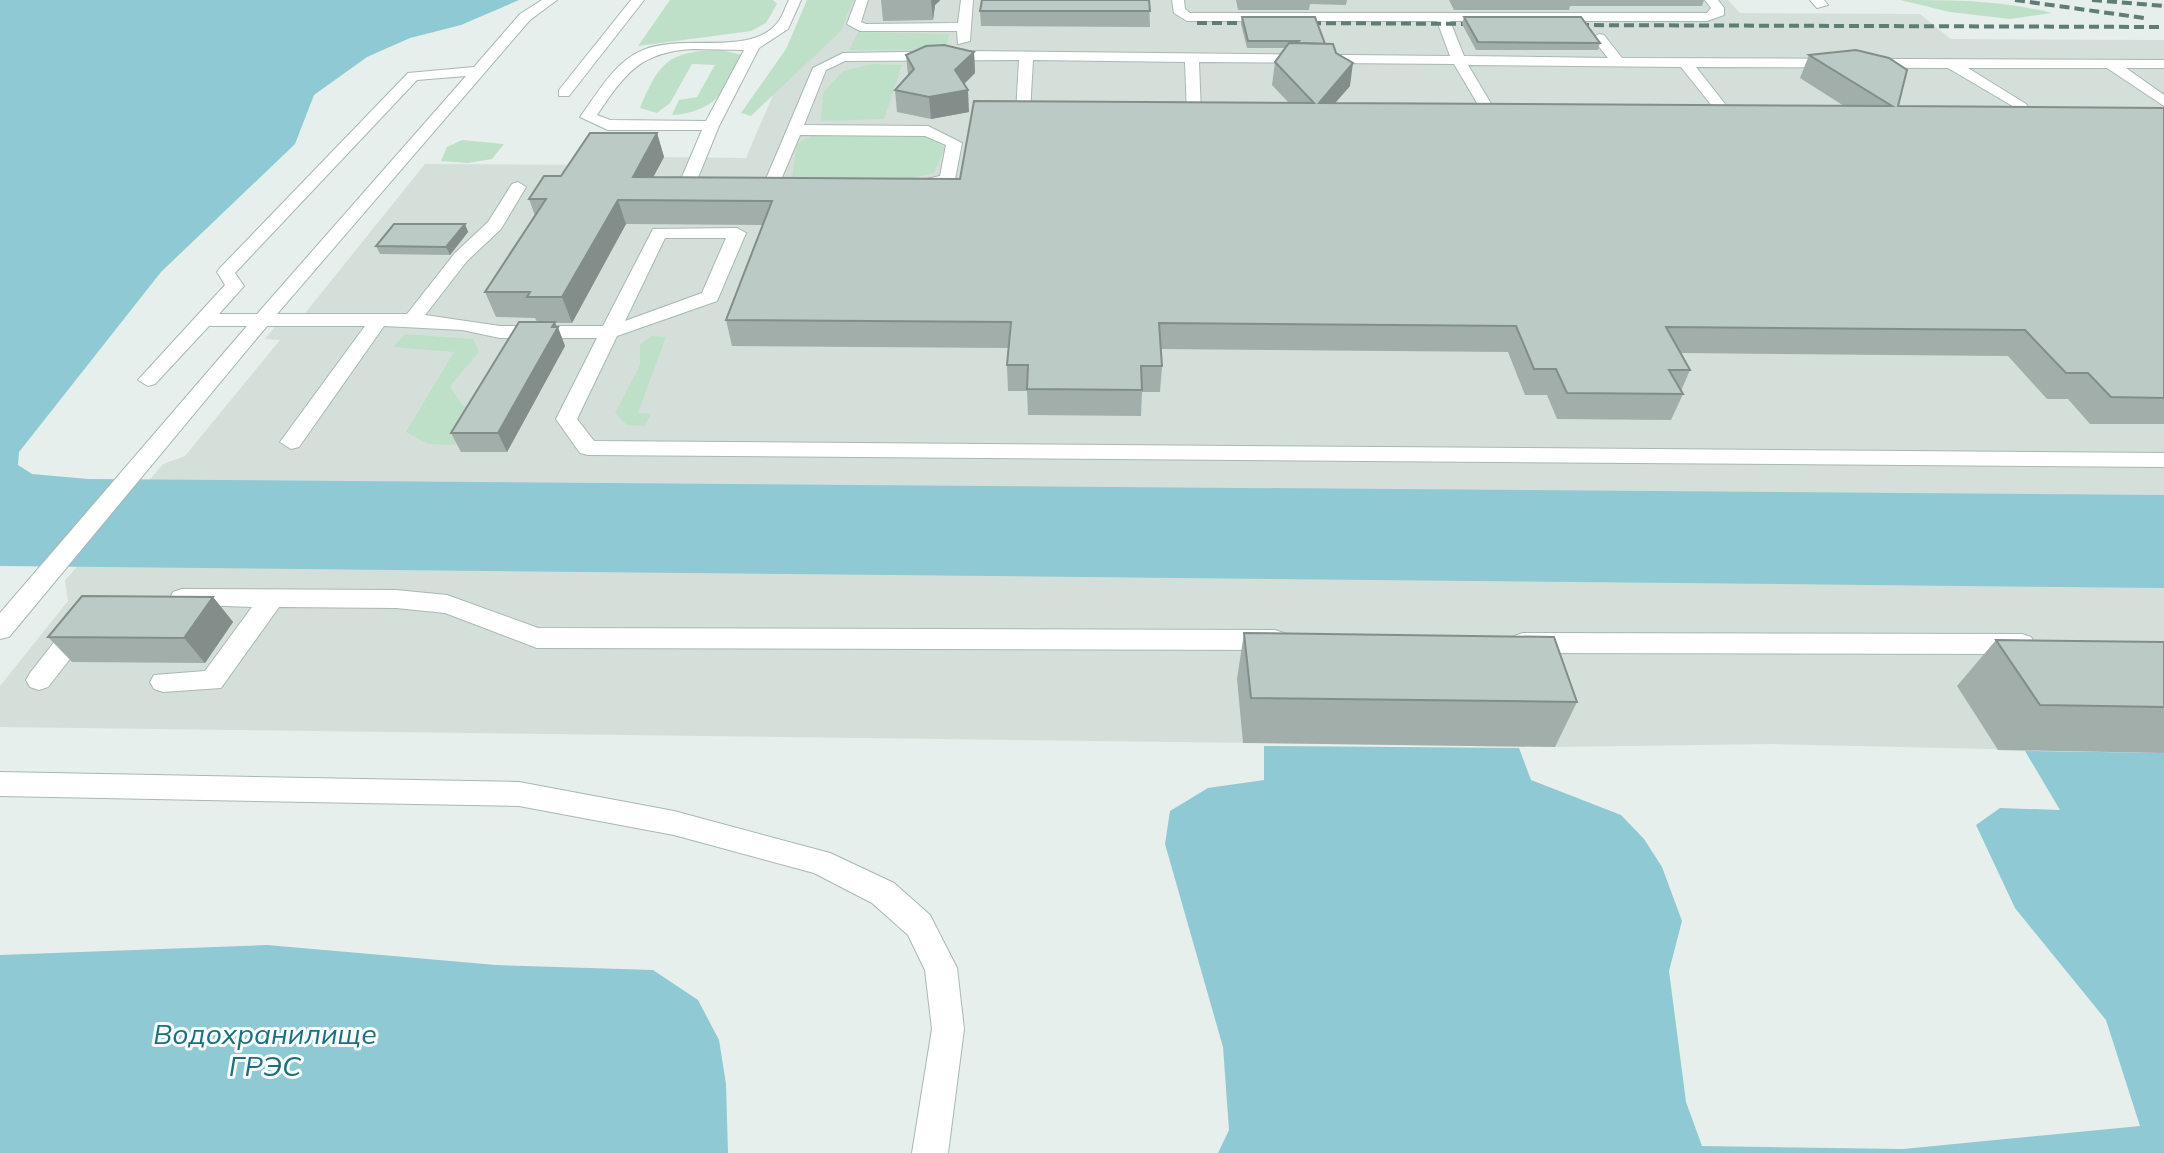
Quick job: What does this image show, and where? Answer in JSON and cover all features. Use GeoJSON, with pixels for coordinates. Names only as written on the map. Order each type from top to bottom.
{"type":"FeatureCollection","features":[{"type":"Feature","properties":{"kind":"street"},"geometry":{"type":"LineString","coordinates":[[8,621],[477,71],[525,17],[551,0]]}},
{"type":"Feature","properties":{"kind":"street"},"geometry":{"type":"LineString","coordinates":[[564,93],[638,0]]}},
{"type":"Feature","properties":{"kind":"street"},"geometry":{"type":"LineString","coordinates":[[862,0],[854,24],[865,28],[964,27]]}},
{"type":"Feature","properties":{"kind":"street"},"geometry":{"type":"LineString","coordinates":[[962,55],[967,0]]}},
{"type":"Feature","properties":{"kind":"street"},"geometry":{"type":"LineString","coordinates":[[1178,0],[1179,10],[1187,17],[1707,17],[1717,15],[1718,8],[1711,0]]}},
{"type":"Feature","properties":{"kind":"street"},"geometry":{"type":"LineString","coordinates":[[1365,0],[1370,16]]}},
{"type":"Feature","properties":{"kind":"street"},"geometry":{"type":"LineString","coordinates":[[1378,0],[1384,7],[1402,16]]}},
{"type":"Feature","properties":{"kind":"street"},"geometry":{"type":"LineString","coordinates":[[729,185],[687,184],[711,126],[753,46],[783,26],[793,1]]}},
{"type":"Feature","properties":{"kind":"street"},"geometry":{"type":"LineString","coordinates":[[1442,16],[1458,59],[1488,110],[1521,117]]}},
{"type":"Feature","properties":{"kind":"street"},"geometry":{"type":"LineString","coordinates":[[1599,38],[1617,60]]}},
{"type":"Feature","properties":{"kind":"street"},"geometry":{"type":"LineString","coordinates":[[711,126],[608,125],[588,117],[620,73],[637,57],[667,48],[753,46]]}},
{"type":"Feature","properties":{"kind":"street"},"geometry":{"type":"LineString","coordinates":[[772,186],[820,68],[843,57],[1192,58],[1240,53],[1458,59],[2164,64]]}},
{"type":"Feature","properties":{"kind":"street"},"geometry":{"type":"LineString","coordinates":[[1023,112],[1026,56]]}},
{"type":"Feature","properties":{"kind":"street"},"geometry":{"type":"LineString","coordinates":[[1192,58],[1194,114]]}},
{"type":"Feature","properties":{"kind":"street"},"geometry":{"type":"LineString","coordinates":[[1674,116],[1705,116],[1722,109],[1684,61]]}},
{"type":"Feature","properties":{"kind":"street"},"geometry":{"type":"LineString","coordinates":[[2109,63],[2164,102]]}},
{"type":"Feature","properties":{"kind":"street"},"geometry":{"type":"LineString","coordinates":[[1951,64],[2021,107]]}},
{"type":"Feature","properties":{"kind":"street"},"geometry":{"type":"LineString","coordinates":[[148,380],[235,286],[226,272],[413,76],[477,71]]}},
{"type":"Feature","properties":{"kind":"street"},"geometry":{"type":"LineString","coordinates":[[793,130],[928,131],[954,143],[947,179],[890,188]]}},
{"type":"Feature","properties":{"kind":"street"},"geometry":{"type":"LineString","coordinates":[[412,320],[461,257],[495,225],[518,187]]}},
{"type":"Feature","properties":{"kind":"street"},"geometry":{"type":"LineString","coordinates":[[204,320],[412,320],[462,324],[500,332],[611,332],[710,297],[737,233],[659,233],[611,332],[566,419],[588,448],[2164,460]]}},
{"type":"Feature","properties":{"kind":"street"},"geometry":{"type":"LineString","coordinates":[[291,442],[378,321]]}},
{"type":"Feature","properties":{"kind":"street"},"geometry":{"type":"LineString","coordinates":[[165,598],[396,599],[447,604],[537,638],[1297,640]]}},
{"type":"Feature","properties":{"kind":"street"},"geometry":{"type":"LineString","coordinates":[[163,682],[212,681],[272,599]]}},
{"type":"Feature","properties":{"kind":"street"},"geometry":{"type":"LineString","coordinates":[[39,680],[95,610]]}},
{"type":"Feature","properties":{"kind":"street"},"geometry":{"type":"LineString","coordinates":[[1502,643],[2053,644]]}},
{"type":"Feature","properties":{"kind":"street"},"geometry":{"type":"LineString","coordinates":[[0,784],[519,794],[674,823],[820,862],[883,893],[919,925],[941,968],[948,1029],[930,1153]]}},
{"type":"Feature","properties":{"kind":"shaded area"},"geometry":{"type":"Polygon","coordinates":[[[839,0],[1728,0],[1740,13],[1920,14],[1951,39],[2164,40],[2164,753],[1772,744],[1555,747],[0,727],[0,686],[68,601],[65,581],[163,464],[185,456],[280,340],[265,339],[275,327],[294,327],[425,164],[592,165],[664,157],[746,158],[790,55],[839,0]]]}},
{"type":"Feature","properties":{"kind":"green space"},"geometry":{"type":"Polygon","coordinates":[[[670,0],[773,0],[777,4],[766,23],[751,31],[638,46],[670,0]]]}},
{"type":"Feature","properties":{"kind":"green space"},"geometry":{"type":"Polygon","coordinates":[[[807,0],[853,0],[841,31],[751,116],[741,113],[786,49],[807,0]]]}},
{"type":"Feature","properties":{"kind":"green space"},"geometry":{"type":"Polygon","coordinates":[[[1900,0],[1995,3],[2052,13],[2010,19],[1950,12],[1900,0]]]}},
{"type":"Feature","properties":{"kind":"green space"},"geometry":{"type":"Polygon","coordinates":[[[858,32],[950,34],[946,45],[931,50],[849,50],[858,32]]]}},
{"type":"Feature","properties":{"kind":"green space"},"geometry":{"type":"Polygon","coordinates":[[[721,50],[742,55],[725,89],[708,105],[672,115],[679,100],[697,97],[715,65],[692,64],[670,103],[657,113],[640,108],[654,79],[669,61],[690,53],[721,50]]]}},
{"type":"Feature","properties":{"kind":"green space"},"geometry":{"type":"Polygon","coordinates":[[[872,64],[902,65],[884,119],[821,121],[823,93],[843,71],[872,64]]]}},
{"type":"Feature","properties":{"kind":"green space"},"geometry":{"type":"Polygon","coordinates":[[[929,135],[945,148],[934,173],[905,180],[792,178],[797,143],[812,136],[929,135]]]}},
{"type":"Feature","properties":{"kind":"green space"},"geometry":{"type":"Polygon","coordinates":[[[462,140],[504,144],[492,159],[468,163],[441,161],[447,147],[462,140]]]}},
{"type":"Feature","properties":{"kind":"green space"},"geometry":{"type":"Polygon","coordinates":[[[405,334],[473,339],[479,352],[450,386],[462,405],[480,409],[459,445],[428,444],[406,432],[454,352],[393,347],[405,334]]]}},
{"type":"Feature","properties":{"kind":"green space"},"geometry":{"type":"Polygon","coordinates":[[[651,336],[666,337],[638,413],[651,414],[644,426],[627,425],[615,413],[640,365],[640,345],[651,336]]]}},
{"type":"Feature","properties":{"kind":"water"},"geometry":{"type":"Polygon","coordinates":[[[0,0],[519,0],[461,25],[410,38],[367,57],[314,95],[295,144],[161,272],[19,452],[18,465],[32,474],[88,479],[2164,495],[2164,588],[0,566],[0,0]]]}},
{"type":"Feature","properties":{"kind":"water"},"geometry":{"type":"Polygon","coordinates":[[[1264,746],[1519,748],[1531,780],[1621,815],[1644,839],[1662,867],[1682,921],[1669,971],[1686,1102],[1702,1146],[1903,1149],[2140,1126],[2106,1020],[2015,908],[1976,825],[2000,808],[2060,810],[2025,751],[2164,753],[2164,1153],[1218,1153],[1229,1130],[1223,1047],[1165,844],[1170,811],[1208,788],[1264,780],[1264,746]]]}},
{"type":"Feature","properties":{"kind":"water","name":"Водохранилище ГРЭС"},"geometry":{"type":"Polygon","coordinates":[[[267,945],[496,965],[653,970],[698,1000],[719,1040],[726,1084],[728,1153],[0,1153],[0,955],[267,945]]]}},
{"type":"Feature","properties":{"kind":"building"},"geometry":{"type":"Polygon","coordinates":[[[982,0],[1149,0],[1150,11],[980,11],[982,0]]]}},
{"type":"Feature","properties":{"kind":"building"},"geometry":{"type":"Polygon","coordinates":[[[1242,17],[1315,17],[1325,44],[1248,41],[1242,17]]]}},
{"type":"Feature","properties":{"kind":"building"},"geometry":{"type":"Polygon","coordinates":[[[1464,17],[1581,17],[1600,43],[1478,42],[1464,17]]]}},
{"type":"Feature","properties":{"kind":"building"},"geometry":{"type":"Polygon","coordinates":[[[1289,43],[1333,44],[1336,53],[1353,63],[1319,103],[1892,106],[1809,55],[1856,50],[1889,58],[1907,70],[1898,106],[2164,108],[2164,398],[2111,397],[2088,373],[2066,373],[2025,330],[1666,327],[1690,370],[1669,370],[1683,394],[1567,393],[1556,369],[1534,369],[1516,326],[1159,323],[1162,366],[1141,366],[1142,390],[1027,389],[1028,365],[1007,365],[1011,322],[726,320],[772,201],[618,200],[562,297],[527,297],[530,292],[485,292],[546,199],[529,199],[544,176],[561,176],[590,133],[657,133],[633,177],[960,179],[974,101],[1314,103],[1275,62],[1289,43]]]}},
{"type":"Feature","properties":{"kind":"building"},"geometry":{"type":"Polygon","coordinates":[[[944,45],[974,52],[955,70],[968,90],[929,97],[895,90],[914,69],[906,55],[926,46],[944,45]]]}},
{"type":"Feature","properties":{"kind":"building"},"geometry":{"type":"Polygon","coordinates":[[[394,224],[465,224],[446,247],[376,246],[394,224]]]}},
{"type":"Feature","properties":{"kind":"building"},"geometry":{"type":"Polygon","coordinates":[[[519,322],[555,322],[552,327],[558,327],[498,433],[451,433],[519,322]]]}},
{"type":"Feature","properties":{"kind":"building"},"geometry":{"type":"Polygon","coordinates":[[[82,596],[213,597],[184,638],[48,637],[82,596]]]}},
{"type":"Feature","properties":{"kind":"building"},"geometry":{"type":"Polygon","coordinates":[[[1244,633],[1554,637],[1577,702],[1251,698],[1244,633]]]}},
{"type":"Feature","properties":{"kind":"building"},"geometry":{"type":"Polygon","coordinates":[[[1996,640],[2164,642],[2164,707],[2040,705],[1996,640]]]}},
{"type":"Feature","properties":{"kind":"railway"},"geometry":{"type":"LineString","coordinates":[[2015,0],[2144,18]]}},
{"type":"Feature","properties":{"kind":"railway"},"geometry":{"type":"LineString","coordinates":[[2092,0],[2164,6]]}},
{"type":"Feature","properties":{"kind":"railway"},"geometry":{"type":"LineString","coordinates":[[1197,23],[1264,23]]}},
{"type":"Feature","properties":{"kind":"railway"},"geometry":{"type":"LineString","coordinates":[[1296,23],[1484,24]]}},
{"type":"Feature","properties":{"kind":"railway"},"geometry":{"type":"LineString","coordinates":[[1564,25],[2164,27]]}}]}
